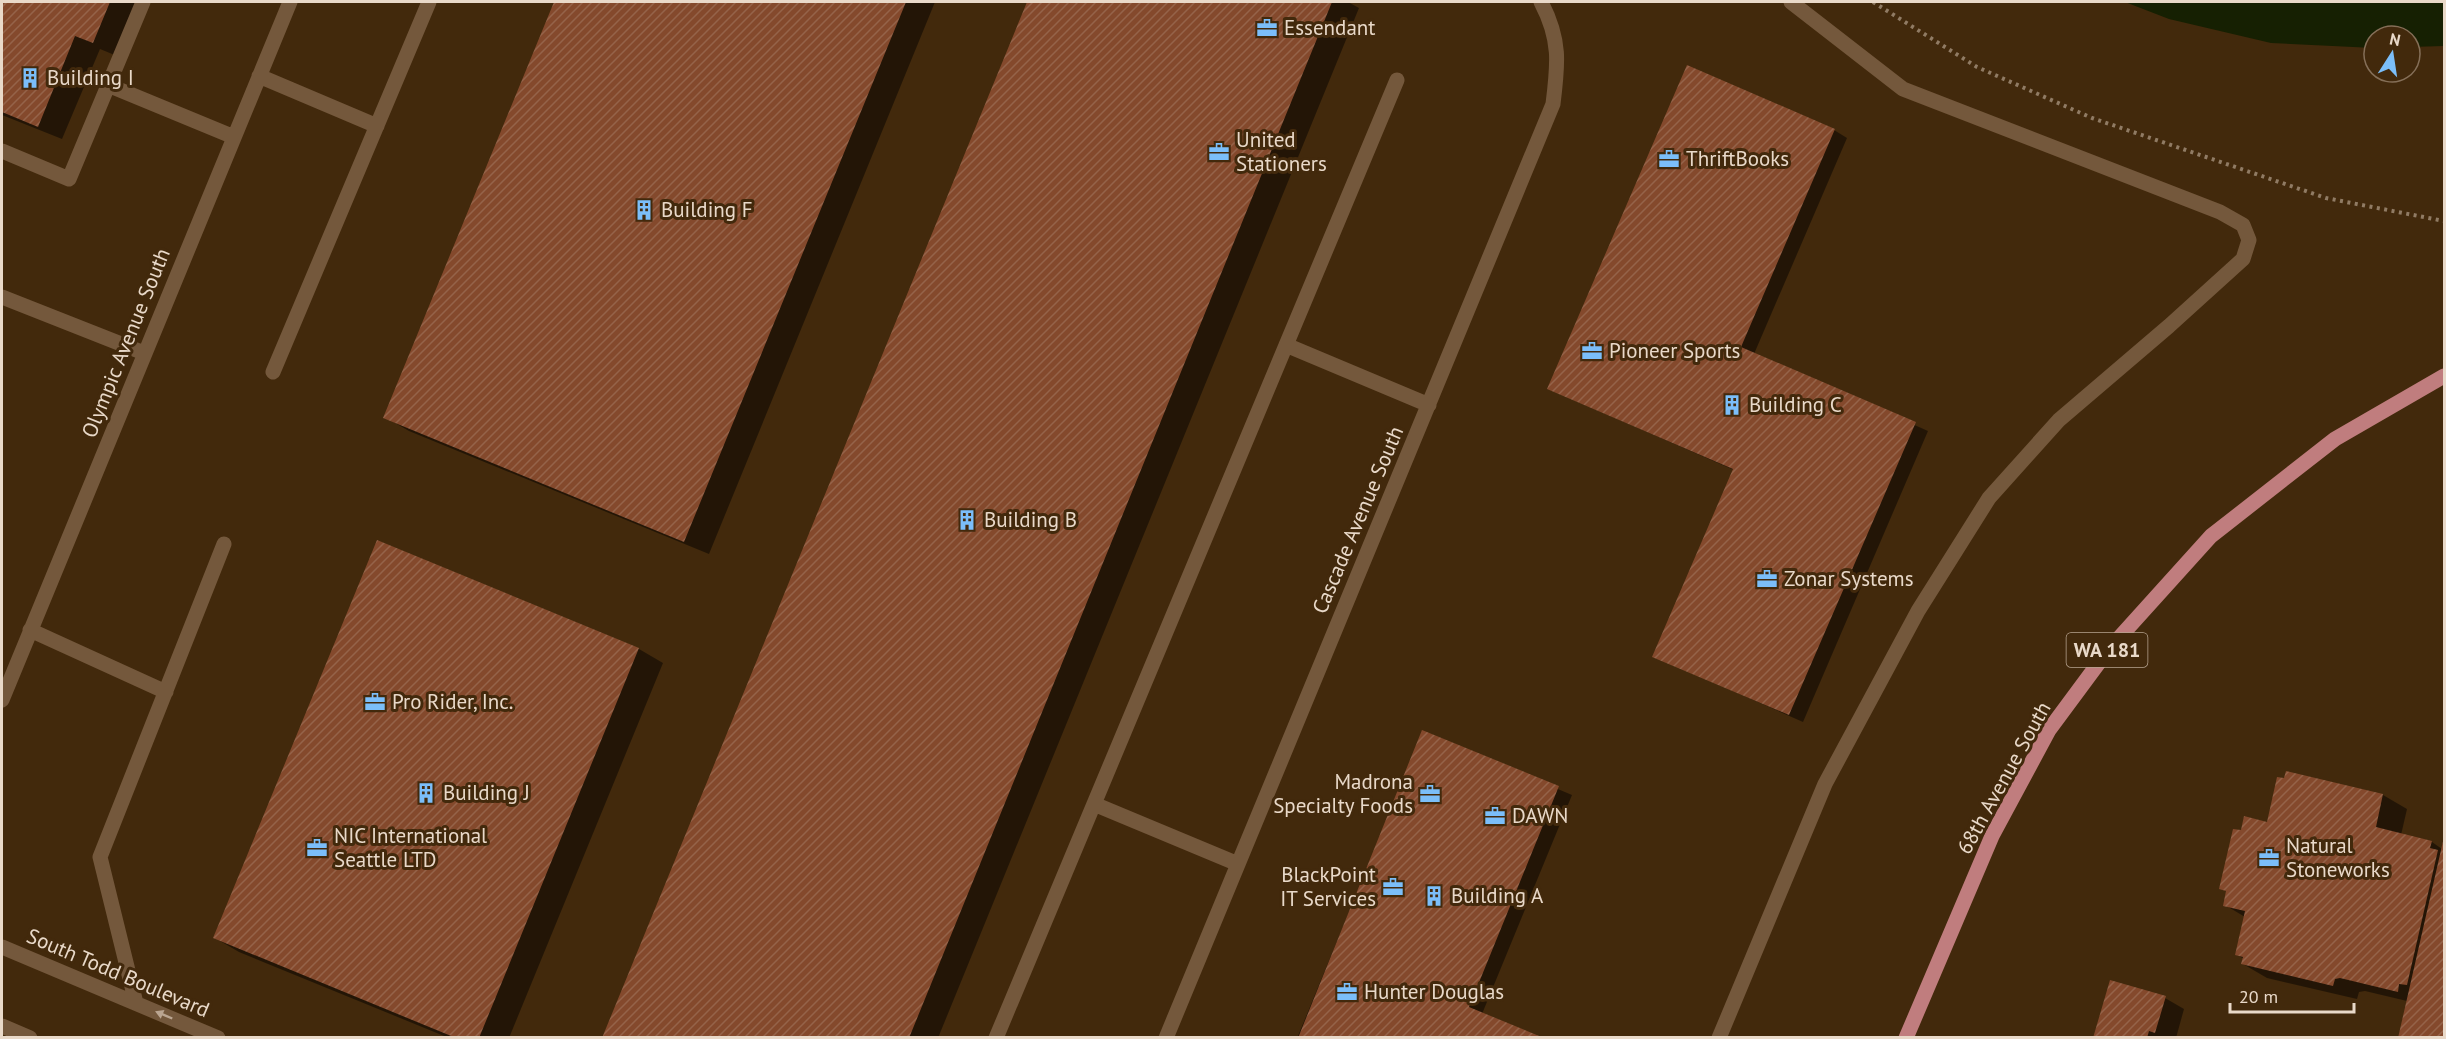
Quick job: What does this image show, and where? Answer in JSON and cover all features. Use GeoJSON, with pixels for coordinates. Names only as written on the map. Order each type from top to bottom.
{"type":"FeatureCollection","features":[{"type":"Feature","properties":{"kind":"main road","name":"68th Avenue South"},"geometry":{"type":"LineString","coordinates":[[1906,1038],[1992,836],[2049,730],[2109,649],[2211,536],[2335,439],[2445,376]]}},
{"type":"Feature","properties":{"kind":"street"},"geometry":{"type":"LineString","coordinates":[[2,151],[69,179],[143,2]]}},
{"type":"Feature","properties":{"kind":"street","name":"Olympic Avenue South"},"geometry":{"type":"LineString","coordinates":[[2,700],[290,2]]}},
{"type":"Feature","properties":{"kind":"street"},"geometry":{"type":"LineString","coordinates":[[273,372],[429,2]]}},
{"type":"Feature","properties":{"kind":"street"},"geometry":{"type":"LineString","coordinates":[[1719,1038],[1825,784],[1918,611],[1989,498],[2059,420],[2243,260],[2249,240],[2243,225],[2220,212],[1903,88],[1791,2]]}},
{"type":"Feature","properties":{"kind":"street","name":"Cascade Avenue South"},"geometry":{"type":"LineString","coordinates":[[1166,1038],[1553,104],[1558,56],[1544,8]]}},
{"type":"Feature","properties":{"kind":"street"},"geometry":{"type":"LineString","coordinates":[[259,76],[377,126]]}},
{"type":"Feature","properties":{"kind":"street"},"geometry":{"type":"LineString","coordinates":[[996,1038],[1397,80]]}},
{"type":"Feature","properties":{"kind":"street"},"geometry":{"type":"LineString","coordinates":[[108,85],[234,137]]}},
{"type":"Feature","properties":{"kind":"street"},"geometry":{"type":"LineString","coordinates":[[2,297],[144,353]]}},
{"type":"Feature","properties":{"kind":"street"},"geometry":{"type":"LineString","coordinates":[[1286,345],[1428,405]]}},
{"type":"Feature","properties":{"kind":"street"},"geometry":{"type":"LineString","coordinates":[[136,1003],[100,857],[224,544]]}},
{"type":"Feature","properties":{"kind":"street"},"geometry":{"type":"LineString","coordinates":[[30,630],[166,692]]}},
{"type":"Feature","properties":{"kind":"street"},"geometry":{"type":"LineString","coordinates":[[1094,804],[1238,864]]}},
{"type":"Feature","properties":{"kind":"street","name":"South Todd Boulevard"},"geometry":{"type":"LineString","coordinates":[[2,947],[218,1038]]}},
{"type":"Feature","properties":{"kind":"street"},"geometry":{"type":"LineString","coordinates":[[2,1026],[30,1038]]}},
{"type":"Feature","properties":{"kind":"path"},"geometry":{"type":"LineString","coordinates":[[1873,2],[1977,67],[2092,118],[2326,198],[2445,220]]}},
{"type":"Feature","properties":{"kind":"shaded area"},"geometry":{"type":"Polygon","coordinates":[[[2125,2],[2444,2],[2444,46],[2422,47],[2422,24],[2362,24],[2362,47],[2271,43],[2169,19],[2125,2]]]}},
{"type":"Feature","properties":{"kind":"building","name":"Building I"},"geometry":{"type":"Polygon","coordinates":[[[2,2],[110,2],[93,43],[75,36],[38,127],[2,112],[2,2]]]}},
{"type":"Feature","properties":{"kind":"building","name":"Building F"},"geometry":{"type":"Polygon","coordinates":[[[554,2],[906,2],[684,542],[383,418],[554,2]]]}},
{"type":"Feature","properties":{"kind":"building","name":"Building B"},"geometry":{"type":"Polygon","coordinates":[[[1027,2],[1332,2],[909,1038],[602,1038],[1027,2]]]}},
{"type":"Feature","properties":{"kind":"building","name":"Building C"},"geometry":{"type":"Polygon","coordinates":[[[1687,65],[1835,129],[1741,347],[1916,422],[1789,715],[1652,657],[1733,469],[1547,389],[1687,65]]]}},
{"type":"Feature","properties":{"kind":"building","name":"Building J"},"geometry":{"type":"Polygon","coordinates":[[[377,540],[639,648],[479,1038],[456,1038],[213,938],[377,540]]]}},
{"type":"Feature","properties":{"kind":"building","name":"Building A"},"geometry":{"type":"Polygon","coordinates":[[[1422,730],[1559,786],[1469,1007],[1544,1038],[1298,1038],[1422,730]]]}},
{"type":"Feature","properties":{"kind":"building"},"geometry":{"type":"Polygon","coordinates":[[[2286,771],[2383,794],[2376,827],[2432,841],[2430,848],[2438,850],[2407,985],[2399,984],[2398,992],[2340,978],[2335,979],[2333,986],[2241,964],[2243,957],[2235,955],[2245,911],[2223,906],[2226,891],[2219,889],[2233,829],[2241,830],[2244,816],[2267,822],[2277,777],[2284,778],[2286,771]]]}},
{"type":"Feature","properties":{"kind":"building"},"geometry":{"type":"Polygon","coordinates":[[[2444,837],[2444,1038],[2398,1038],[2444,837]]]}},
{"type":"Feature","properties":{"kind":"building"},"geometry":{"type":"Polygon","coordinates":[[[2110,980],[2166,996],[2155,1033],[2149,1031],[2147,1038],[2093,1038],[2110,980]]]}},
{"type":"Feature","properties":{"kind":"place","name":"Essendant"},"geometry":{"type":"Point","coordinates":[1267,28]}},
{"type":"Feature","properties":{"kind":"place","name":"Building I"},"geometry":{"type":"Point","coordinates":[30,78]}},
{"type":"Feature","properties":{"kind":"place","name":"United Stationers"},"geometry":{"type":"Point","coordinates":[1219,152]}},
{"type":"Feature","properties":{"kind":"place","name":"ThriftBooks"},"geometry":{"type":"Point","coordinates":[1669,159]}},
{"type":"Feature","properties":{"kind":"place","name":"Building F"},"geometry":{"type":"Point","coordinates":[644,210]}},
{"type":"Feature","properties":{"kind":"place","name":"Pioneer Sports"},"geometry":{"type":"Point","coordinates":[1592,351]}},
{"type":"Feature","properties":{"kind":"place","name":"Building C"},"geometry":{"type":"Point","coordinates":[1732,405]}},
{"type":"Feature","properties":{"kind":"place","name":"Building B"},"geometry":{"type":"Point","coordinates":[967,520]}},
{"type":"Feature","properties":{"kind":"place","name":"Zonar Systems"},"geometry":{"type":"Point","coordinates":[1767,579]}},
{"type":"Feature","properties":{"kind":"place","name":"Pro Rider, Inc."},"geometry":{"type":"Point","coordinates":[375,702]}},
{"type":"Feature","properties":{"kind":"place","name":"Building J"},"geometry":{"type":"Point","coordinates":[426,793]}},
{"type":"Feature","properties":{"kind":"place","name":"Madrona Specialty Foods"},"geometry":{"type":"Point","coordinates":[1430,794]}},
{"type":"Feature","properties":{"kind":"place","name":"DAWN"},"geometry":{"type":"Point","coordinates":[1495,816]}},
{"type":"Feature","properties":{"kind":"place","name":"NIC International Seattle LTD"},"geometry":{"type":"Point","coordinates":[317,848]}},
{"type":"Feature","properties":{"kind":"place","name":"Natural Stoneworks"},"geometry":{"type":"Point","coordinates":[2269,858]}},
{"type":"Feature","properties":{"kind":"place","name":"BlackPoint IT Services"},"geometry":{"type":"Point","coordinates":[1393,887]}},
{"type":"Feature","properties":{"kind":"place","name":"Building A"},"geometry":{"type":"Point","coordinates":[1434,896]}},
{"type":"Feature","properties":{"kind":"place","name":"Hunter Douglas"},"geometry":{"type":"Point","coordinates":[1347,992]}}]}
